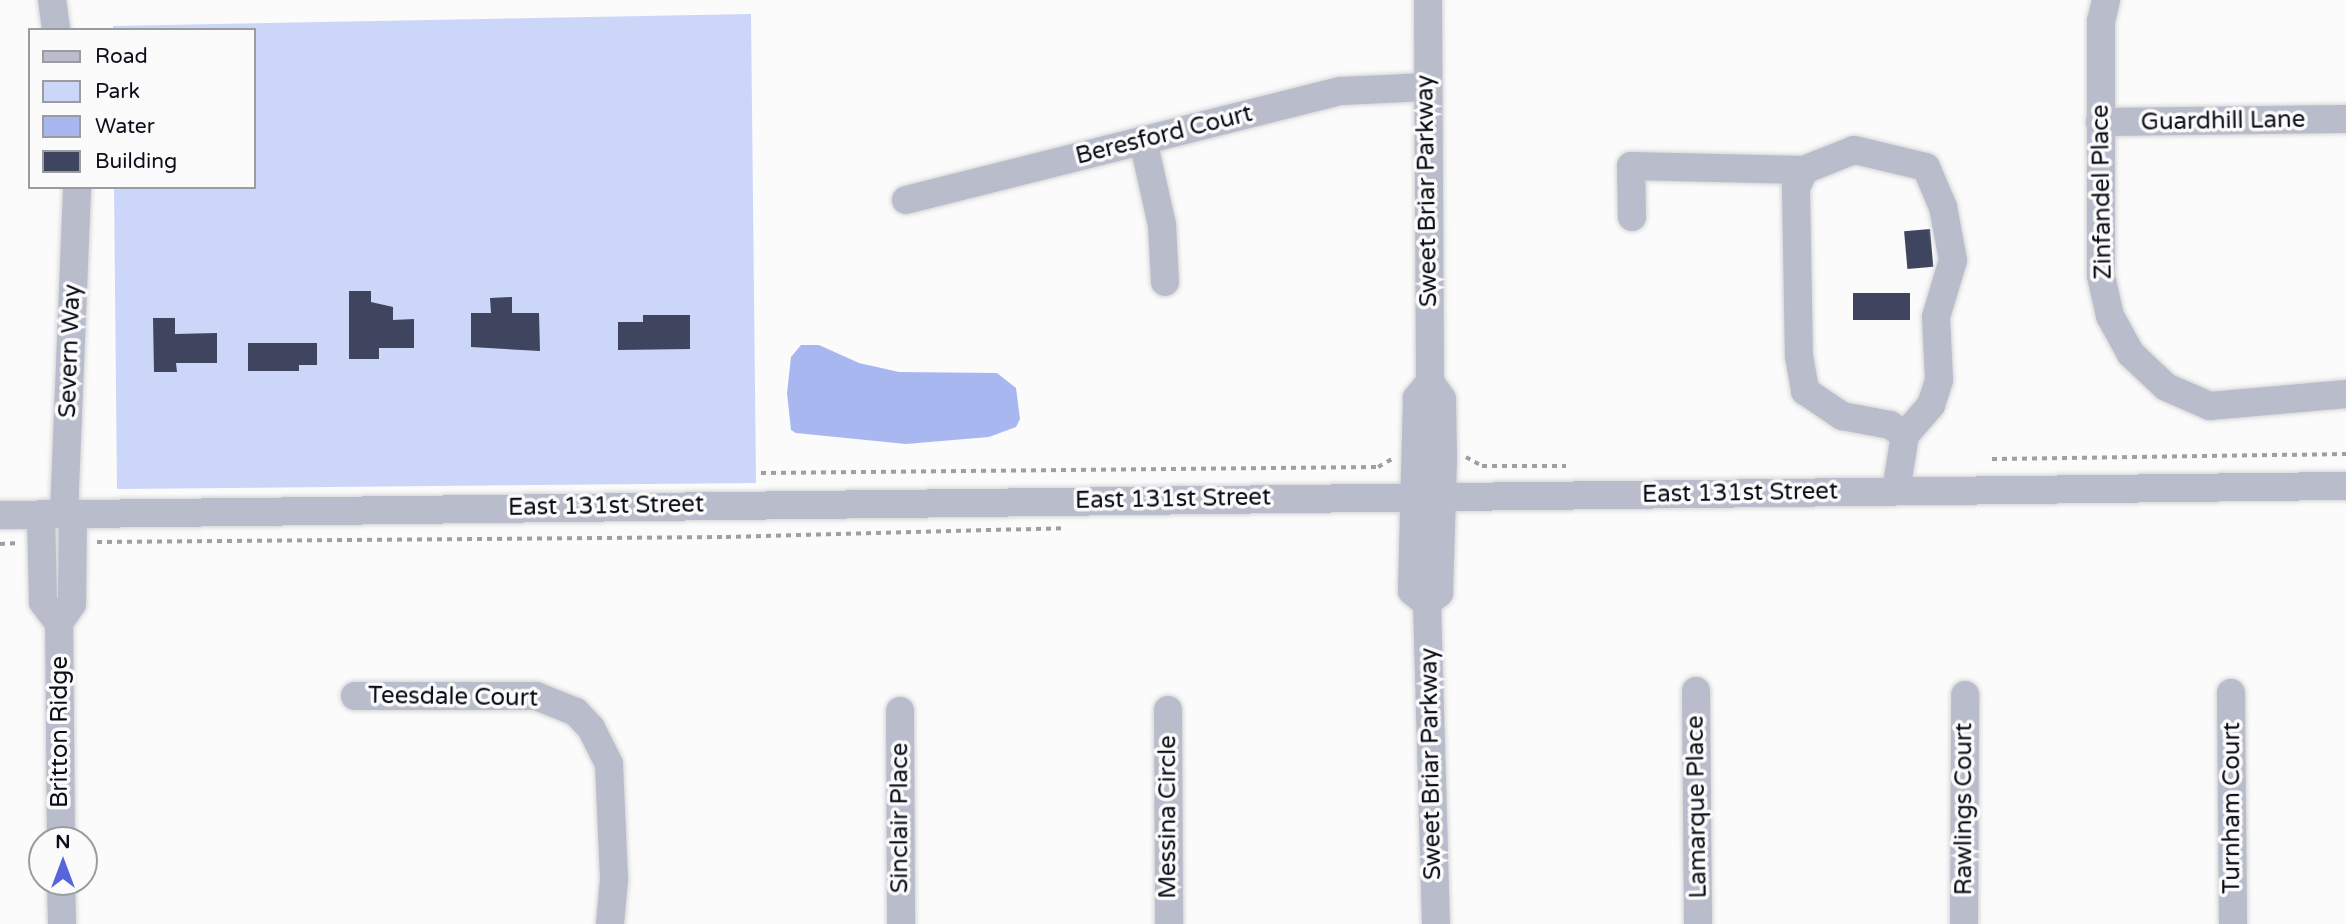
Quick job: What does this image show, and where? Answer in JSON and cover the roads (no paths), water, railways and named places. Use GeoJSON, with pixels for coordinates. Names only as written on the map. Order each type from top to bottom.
{"type":"FeatureCollection","features":[{"type":"Feature","properties":{"kind":"street"},"geometry":{"type":"LineString","coordinates":[[52,0],[56,28]]}},
{"type":"Feature","properties":{"kind":"street","name":"Sweet Briar Parkway"},"geometry":{"type":"LineString","coordinates":[[1427,603],[1439,593],[1441,496],[1441,399],[1430,382],[1426,87],[1428,0]]}},
{"type":"Feature","properties":{"kind":"street","name":"Zinfandel Place"},"geometry":{"type":"LineString","coordinates":[[2106,0],[2101,21],[2101,276],[2110,316],[2131,354],[2166,387],[2210,406],[2346,394]]}},
{"type":"Feature","properties":{"kind":"street","name":"Beresford Court"},"geometry":{"type":"LineString","coordinates":[[906,200],[1341,91],[1426,87]]}},
{"type":"Feature","properties":{"kind":"street","name":"Guardhill Lane"},"geometry":{"type":"LineString","coordinates":[[2100,122],[2346,119]]}},
{"type":"Feature","properties":{"kind":"street"},"geometry":{"type":"LineString","coordinates":[[1143,140],[1162,225],[1165,282]]}},
{"type":"Feature","properties":{"kind":"street"},"geometry":{"type":"LineString","coordinates":[[1632,216],[1631,166],[1804,170],[1854,150],[1893,157],[1926,167],[1943,207],[1953,260],[1936,317],[1939,380],[1931,405],[1905,435],[1896,491]]}},
{"type":"Feature","properties":{"kind":"street"},"geometry":{"type":"LineString","coordinates":[[1804,170],[1796,202],[1799,356],[1805,391],[1842,416],[1891,425],[1905,435]]}},
{"type":"Feature","properties":{"kind":"street","name":"Severn Way"},"geometry":{"type":"LineString","coordinates":[[59,514],[77,189]]}},
{"type":"Feature","properties":{"kind":"street","name":"Sweet Briar Parkway"},"geometry":{"type":"LineString","coordinates":[[1430,382],[1417,398],[1412,591],[1427,603],[1437,924]]}},
{"type":"Feature","properties":{"kind":"street","name":"East 131st Street"},"geometry":{"type":"LineString","coordinates":[[0,515],[2346,486]]}},
{"type":"Feature","properties":{"kind":"street","name":"Britton Ridge"},"geometry":{"type":"LineString","coordinates":[[59,514],[72,542],[72,604],[59,623],[61,826]]}},
{"type":"Feature","properties":{"kind":"street","name":"Britton Ridge"},"geometry":{"type":"LineString","coordinates":[[59,514],[41,543],[43,602],[59,623]]}},
{"type":"Feature","properties":{"kind":"street","name":"Lamarque Place"},"geometry":{"type":"LineString","coordinates":[[1696,691],[1698,924]]}},
{"type":"Feature","properties":{"kind":"street","name":"Turnham Court"},"geometry":{"type":"LineString","coordinates":[[2231,693],[2233,924]]}},
{"type":"Feature","properties":{"kind":"street","name":"Rawlings Court"},"geometry":{"type":"LineString","coordinates":[[1964,924],[1965,695]]}},
{"type":"Feature","properties":{"kind":"street","name":"Teesdale Court"},"geometry":{"type":"LineString","coordinates":[[355,696],[536,696],[576,712],[591,728],[610,764],[614,879],[610,924]]}},
{"type":"Feature","properties":{"kind":"street","name":"Messina Circle"},"geometry":{"type":"LineString","coordinates":[[1168,710],[1169,924]]}},
{"type":"Feature","properties":{"kind":"street","name":"Sinclair Place"},"geometry":{"type":"LineString","coordinates":[[900,711],[901,924]]}},
{"type":"Feature","properties":{"kind":"street"},"geometry":{"type":"LineString","coordinates":[[61,896],[62,924]]}},
{"type":"Feature","properties":{"kind":"water"},"geometry":{"type":"Polygon","coordinates":[[[801,345],[819,345],[859,363],[899,372],[997,373],[1016,388],[1020,419],[1016,427],[989,437],[906,444],[796,433],[791,430],[787,393],[791,357],[801,345]]]}}]}
